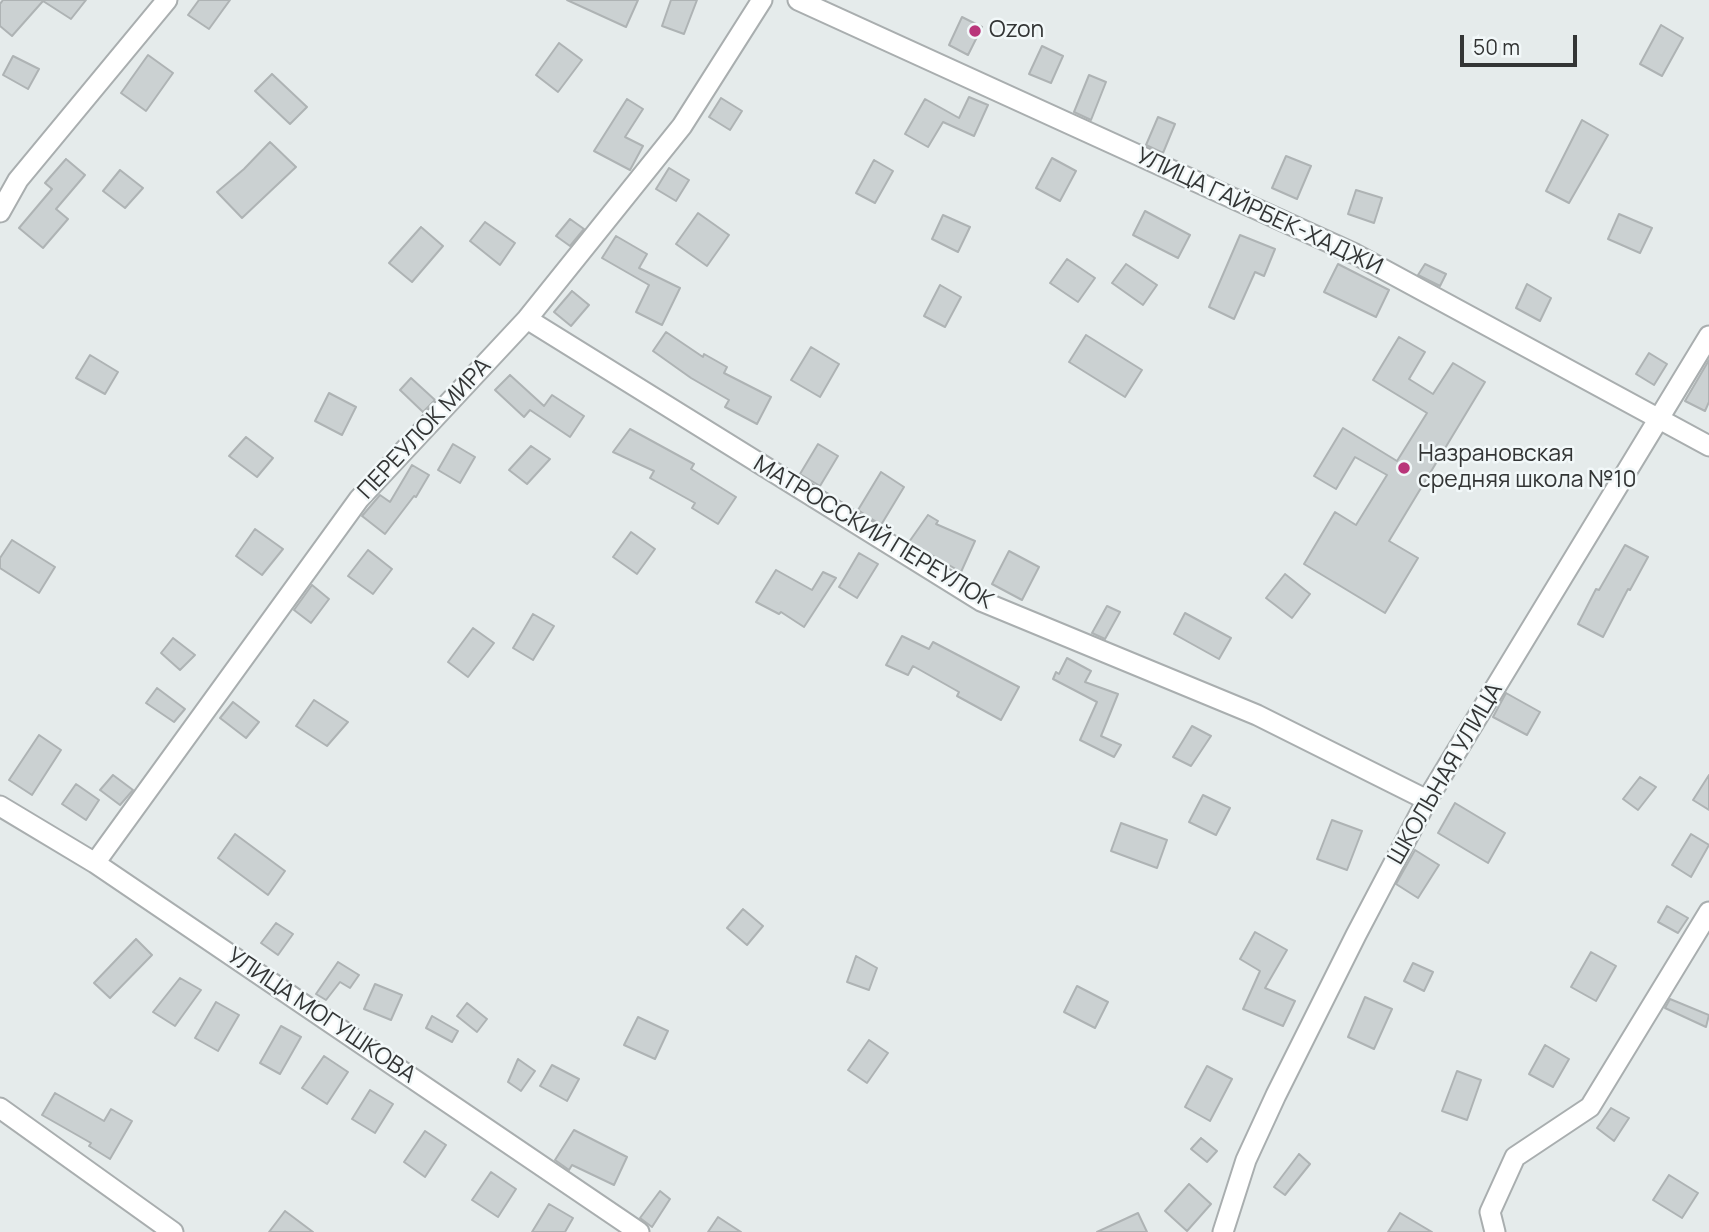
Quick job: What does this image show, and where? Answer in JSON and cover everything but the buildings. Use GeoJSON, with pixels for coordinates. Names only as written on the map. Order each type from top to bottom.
{"type":"FeatureCollection","features":[{"type":"Feature","properties":{"kind":"street"},"geometry":{"type":"LineString","coordinates":[[0,212],[18,180],[167,0]]}},
{"type":"Feature","properties":{"kind":"street","name":"ПЕРЕУЛОК МИРА"},"geometry":{"type":"LineString","coordinates":[[94,863],[359,499],[527,319],[682,126],[762,0]]}},
{"type":"Feature","properties":{"kind":"street","name":"УЛИЦА ГАЙРБЕК-ХАДЖИ"},"geometry":{"type":"LineString","coordinates":[[798,0],[1355,254],[1709,446]]}},
{"type":"Feature","properties":{"kind":"street","name":"МАТРОССКИЙ ПЕРЕУЛОК"},"geometry":{"type":"LineString","coordinates":[[527,319],[981,601],[1257,715],[1427,800]]}},
{"type":"Feature","properties":{"kind":"street","name":"ШКОЛЬНАЯ УЛИЦА"},"geometry":{"type":"LineString","coordinates":[[1223,1232],[1246,1160],[1271,1106],[1427,800],[1709,336]]}},
{"type":"Feature","properties":{"kind":"street","name":"УЛИЦА МОГУШКОВА"},"geometry":{"type":"LineString","coordinates":[[0,806],[94,863],[639,1232]]}},
{"type":"Feature","properties":{"kind":"street"},"geometry":{"type":"LineString","coordinates":[[1496,1232],[1490,1212],[1515,1157],[1590,1107],[1709,912]]}},
{"type":"Feature","properties":{"kind":"street"},"geometry":{"type":"LineString","coordinates":[[0,1108],[173,1232]]}},
{"type":"Feature","properties":{"kind":"place","name":"Ozon"},"geometry":{"type":"Point","coordinates":[975,31]}},
{"type":"Feature","properties":{"kind":"place","name":"Назрановская средняя школа №10"},"geometry":{"type":"Point","coordinates":[1404,468]}}]}
